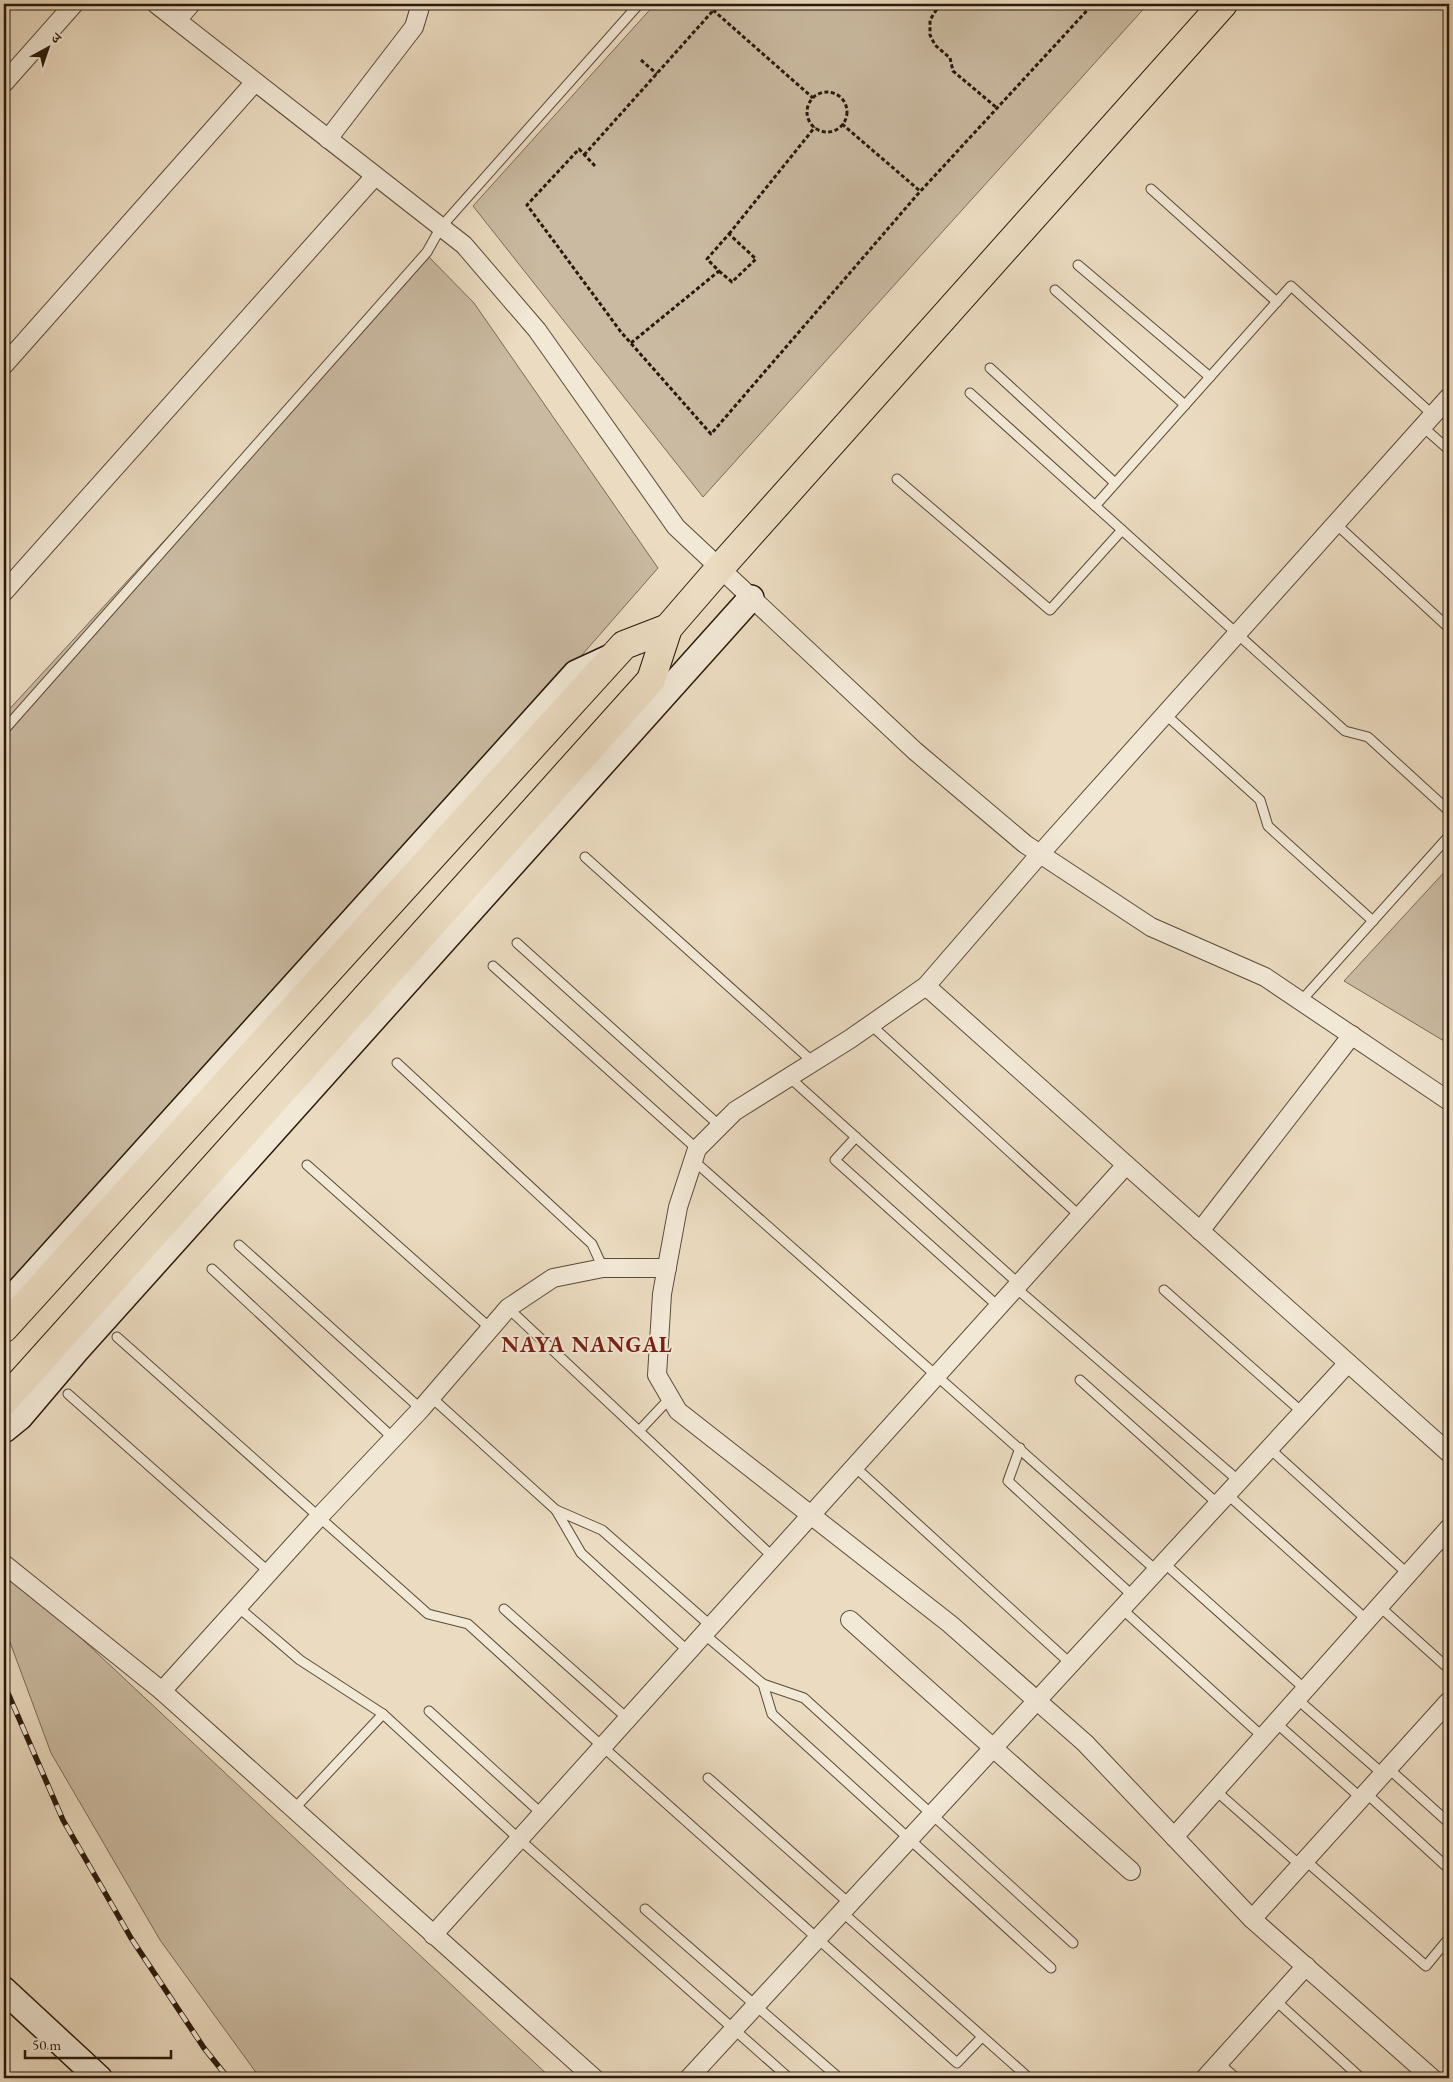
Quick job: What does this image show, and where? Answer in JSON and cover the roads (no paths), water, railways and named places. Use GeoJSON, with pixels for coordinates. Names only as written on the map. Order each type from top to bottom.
{"type":"FeatureCollection","features":[{"type":"Feature","properties":{"kind":"highway"},"geometry":{"type":"LineString","coordinates":[[4,1401],[646,686],[651,680],[668,628],[718,569],[1223,4]]}},
{"type":"Feature","properties":{"kind":"highway"},"geometry":{"type":"LineString","coordinates":[[4,1328],[624,645],[668,628]]}},
{"type":"Feature","properties":{"kind":"street"},"geometry":{"type":"LineString","coordinates":[[4,83],[74,4]]}},
{"type":"Feature","properties":{"kind":"street"},"geometry":{"type":"LineString","coordinates":[[156,4],[464,245],[537,330],[676,527],[718,569],[915,751],[1026,844],[1151,927],[1265,977],[1449,1101]]}},
{"type":"Feature","properties":{"kind":"street"},"geometry":{"type":"LineString","coordinates":[[176,20],[191,4]]}},
{"type":"Feature","properties":{"kind":"street"},"geometry":{"type":"LineString","coordinates":[[328,139],[414,27],[421,4]]}},
{"type":"Feature","properties":{"kind":"street"},"geometry":{"type":"LineString","coordinates":[[4,365],[255,82]]}},
{"type":"Feature","properties":{"kind":"street"},"geometry":{"type":"LineString","coordinates":[[4,592],[375,176]]}},
{"type":"Feature","properties":{"kind":"street"},"geometry":{"type":"LineString","coordinates":[[1432,2078],[1252,1919],[1085,1743],[950,1624],[678,1411],[658,1375],[662,1294],[678,1207],[695,1154],[735,1111],[870,1025],[926,986],[1040,854],[1449,398]]}},
{"type":"Feature","properties":{"kind":"street"},"geometry":{"type":"LineString","coordinates":[[4,1430],[20,1416],[76,1351],[751,598]]}},
{"type":"Feature","properties":{"kind":"street"},"geometry":{"type":"LineString","coordinates":[[4,1307],[576,673],[615,655]]}},
{"type":"Feature","properties":{"kind":"street"},"geometry":{"type":"LineString","coordinates":[[639,723],[646,686]]}},
{"type":"Feature","properties":{"kind":"street"},"geometry":{"type":"LineString","coordinates":[[926,986],[1449,1453]]}},
{"type":"Feature","properties":{"kind":"street"},"geometry":{"type":"LineString","coordinates":[[1200,1231],[1352,1035]]}},
{"type":"Feature","properties":{"kind":"street"},"geometry":{"type":"LineString","coordinates":[[433,1935],[1126,1165]]}},
{"type":"Feature","properties":{"kind":"street"},"geometry":{"type":"LineString","coordinates":[[162,1691],[269,1572],[426,1403],[508,1308],[553,1278],[603,1268],[667,1268]]}},
{"type":"Feature","properties":{"kind":"street"},"geometry":{"type":"LineString","coordinates":[[689,2078],[1348,1363]]}},
{"type":"Feature","properties":{"kind":"street"},"geometry":{"type":"LineString","coordinates":[[1174,1836],[1408,1574],[1446,1539]]}},
{"type":"Feature","properties":{"kind":"street"},"geometry":{"type":"LineString","coordinates":[[4,1564],[162,1691],[594,2078]]}},
{"type":"Feature","properties":{"kind":"street"},"geometry":{"type":"LineString","coordinates":[[850,1620],[1131,1871]]}},
{"type":"Feature","properties":{"kind":"street"},"geometry":{"type":"LineString","coordinates":[[1252,1919],[1449,1701]]}},
{"type":"Feature","properties":{"kind":"street"},"geometry":{"type":"LineString","coordinates":[[1205,2078],[1306,1966]]}},
{"type":"Feature","properties":{"kind":"street"},"geometry":{"type":"LineString","coordinates":[[4,1990],[100,2078]]}},
{"type":"Feature","properties":{"kind":"lane"},"geometry":{"type":"LineString","coordinates":[[4,730],[427,252],[441,227],[639,4]]}},
{"type":"Feature","properties":{"kind":"lane"},"geometry":{"type":"LineString","coordinates":[[1151,189],[1277,302]]}},
{"type":"Feature","properties":{"kind":"lane"},"geometry":{"type":"LineString","coordinates":[[1078,265],[1210,378]]}},
{"type":"Feature","properties":{"kind":"lane"},"geometry":{"type":"LineString","coordinates":[[1095,506],[1291,286],[1428,421],[1449,450]]}},
{"type":"Feature","properties":{"kind":"lane"},"geometry":{"type":"LineString","coordinates":[[1055,290],[1185,405]]}},
{"type":"Feature","properties":{"kind":"lane"},"geometry":{"type":"LineString","coordinates":[[990,368],[1115,483]]}},
{"type":"Feature","properties":{"kind":"lane"},"geometry":{"type":"LineString","coordinates":[[970,393],[1345,731],[1368,737],[1449,811]]}},
{"type":"Feature","properties":{"kind":"lane"},"geometry":{"type":"LineString","coordinates":[[896,478],[1050,610],[1122,530]]}},
{"type":"Feature","properties":{"kind":"lane"},"geometry":{"type":"LineString","coordinates":[[1336,524],[1449,628]]}},
{"type":"Feature","properties":{"kind":"lane"},"geometry":{"type":"LineString","coordinates":[[1165,714],[1260,800],[1268,826],[1373,921]]}},
{"type":"Feature","properties":{"kind":"lane"},"geometry":{"type":"LineString","coordinates":[[1301,1001],[1449,836]]}},
{"type":"Feature","properties":{"kind":"lane"},"geometry":{"type":"LineString","coordinates":[[585,857],[813,1062]]}},
{"type":"Feature","properties":{"kind":"lane"},"geometry":{"type":"LineString","coordinates":[[517,943],[720,1126]]}},
{"type":"Feature","properties":{"kind":"lane"},"geometry":{"type":"LineString","coordinates":[[493,966],[937,1375],[1160,1567],[1386,1771],[1449,1823]]}},
{"type":"Feature","properties":{"kind":"lane"},"geometry":{"type":"LineString","coordinates":[[870,1025],[1080,1216]]}},
{"type":"Feature","properties":{"kind":"lane"},"geometry":{"type":"LineString","coordinates":[[396,1063],[592,1244],[603,1268]]}},
{"type":"Feature","properties":{"kind":"lane"},"geometry":{"type":"LineString","coordinates":[[789,1077],[1017,1286],[1228,1493],[1367,1620]]}},
{"type":"Feature","properties":{"kind":"lane"},"geometry":{"type":"LineString","coordinates":[[856,1137],[835,1160],[999,1307]]}},
{"type":"Feature","properties":{"kind":"lane"},"geometry":{"type":"LineString","coordinates":[[307,1165],[490,1328]]}},
{"type":"Feature","properties":{"kind":"lane"},"geometry":{"type":"LineString","coordinates":[[239,1245],[556,1510],[602,1530],[763,1684],[804,1698],[933,1813],[1074,1943]]}},
{"type":"Feature","properties":{"kind":"lane"},"geometry":{"type":"LineString","coordinates":[[212,1269],[393,1438]]}},
{"type":"Feature","properties":{"kind":"lane"},"geometry":{"type":"LineString","coordinates":[[1164,1290],[1302,1412]]}},
{"type":"Feature","properties":{"kind":"lane"},"geometry":{"type":"LineString","coordinates":[[508,1308],[773,1557]]}},
{"type":"Feature","properties":{"kind":"lane"},"geometry":{"type":"LineString","coordinates":[[117,1337],[428,1614],[468,1624],[957,2064],[982,2037]]}},
{"type":"Feature","properties":{"kind":"lane"},"geometry":{"type":"LineString","coordinates":[[1080,1380],[1228,1493]]}},
{"type":"Feature","properties":{"kind":"lane"},"geometry":{"type":"LineString","coordinates":[[68,1394],[269,1572]]}},
{"type":"Feature","properties":{"kind":"lane"},"geometry":{"type":"LineString","coordinates":[[639,1431],[670,1398]]}},
{"type":"Feature","properties":{"kind":"lane"},"geometry":{"type":"LineString","coordinates":[[1020,1448],[1008,1481],[1134,1596]]}},
{"type":"Feature","properties":{"kind":"lane"},"geometry":{"type":"LineString","coordinates":[[1269,1448],[1408,1574]]}},
{"type":"Feature","properties":{"kind":"lane"},"geometry":{"type":"LineString","coordinates":[[855,1467],[1071,1664]]}},
{"type":"Feature","properties":{"kind":"lane"},"geometry":{"type":"LineString","coordinates":[[556,1510],[581,1553],[688,1651]]}},
{"type":"Feature","properties":{"kind":"lane"},"geometry":{"type":"LineString","coordinates":[[1380,1606],[1449,1669]]}},
{"type":"Feature","properties":{"kind":"lane"},"geometry":{"type":"LineString","coordinates":[[238,1607],[300,1660],[383,1714],[519,1839],[789,2078]]}},
{"type":"Feature","properties":{"kind":"lane"},"geometry":{"type":"LineString","coordinates":[[504,1609],[628,1719]]}},
{"type":"Feature","properties":{"kind":"lane"},"geometry":{"type":"LineString","coordinates":[[1122,1609],[1263,1736]]}},
{"type":"Feature","properties":{"kind":"lane"},"geometry":{"type":"LineString","coordinates":[[763,1684],[772,1714],[1051,1968]]}},
{"type":"Feature","properties":{"kind":"lane"},"geometry":{"type":"LineString","coordinates":[[429,1711],[542,1814]]}},
{"type":"Feature","properties":{"kind":"lane"},"geometry":{"type":"LineString","coordinates":[[294,1809],[383,1714]]}},
{"type":"Feature","properties":{"kind":"lane"},"geometry":{"type":"LineString","coordinates":[[1276,1722],[1449,1869]]}},
{"type":"Feature","properties":{"kind":"lane"},"geometry":{"type":"LineString","coordinates":[[708,1778],[982,2037],[1029,2078]]}},
{"type":"Feature","properties":{"kind":"lane"},"geometry":{"type":"LineString","coordinates":[[1215,1790],[1426,1966],[1449,1938]]}},
{"type":"Feature","properties":{"kind":"lane"},"geometry":{"type":"LineString","coordinates":[[645,1909],[839,2078]]}},
{"type":"Feature","properties":{"kind":"lane"},"geometry":{"type":"LineString","coordinates":[[1275,2000],[1361,2078]]}},
{"type":"Feature","properties":{"kind":"lane"},"geometry":{"type":"LineString","coordinates":[[1219,2063],[1236,2078]]}},
{"type":"Feature","properties":{"kind":"railway"},"geometry":{"type":"LineString","coordinates":[[4,1684],[63,1820],[131,1938],[204,2048],[228,2078]]}},
{"type":"Feature","properties":{"kind":"district","name":"NAYA NANGAL"},"geometry":{"type":"Point","coordinates":[587,1344]}}]}
